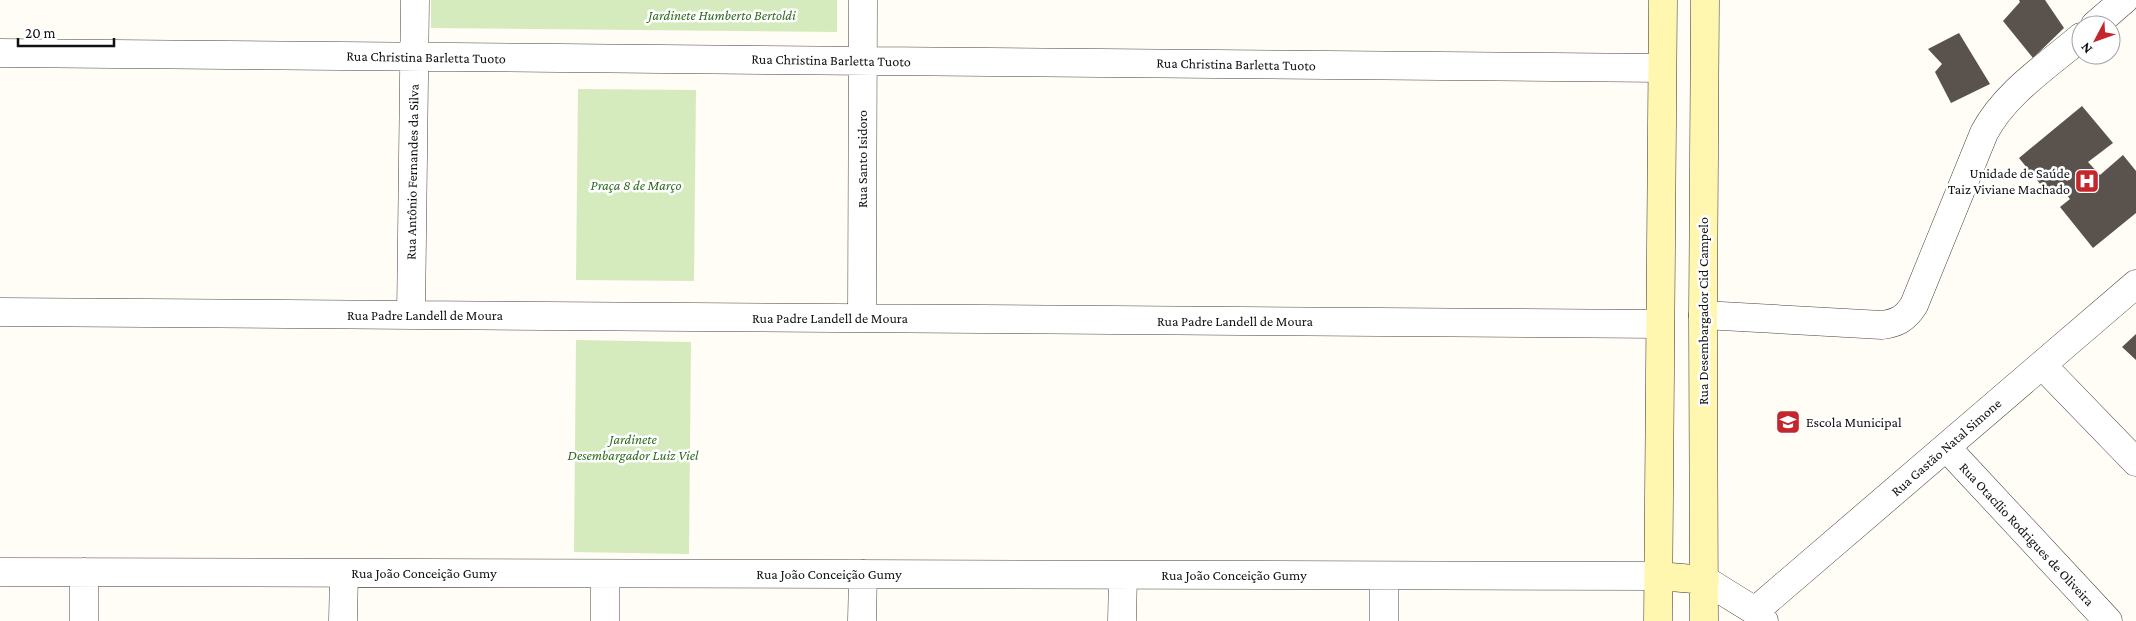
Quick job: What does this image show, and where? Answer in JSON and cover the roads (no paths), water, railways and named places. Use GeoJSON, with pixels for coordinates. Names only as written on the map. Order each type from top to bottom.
{"type":"FeatureCollection","features":[{"type":"Feature","properties":{"kind":"main road"},"geometry":{"type":"LineString","coordinates":[[1658,621],[1662,0]]}},
{"type":"Feature","properties":{"kind":"main road","name":"Rua Desembargador Cid Campelo"},"geometry":{"type":"LineString","coordinates":[[1704,621],[1705,0]]}},
{"type":"Feature","properties":{"kind":"main road"},"geometry":{"type":"LineString","coordinates":[[1658,576],[1705,580]]}},
{"type":"Feature","properties":{"kind":"street","name":"Rua Antônio Fernandes da Silva"},"geometry":{"type":"LineString","coordinates":[[411,315],[415,0]]}},
{"type":"Feature","properties":{"kind":"street","name":"Rua Santo Isidoro"},"geometry":{"type":"LineString","coordinates":[[862,318],[863,0]]}},
{"type":"Feature","properties":{"kind":"street"},"geometry":{"type":"LineString","coordinates":[[2107,15],[2124,0]]}},
{"type":"Feature","properties":{"kind":"street"},"geometry":{"type":"LineString","coordinates":[[1703,315],[1882,325],[1896,323],[1907,316],[1914,305],[1980,142],[1993,117],[2004,103],[2071,46]]}},
{"type":"Feature","properties":{"kind":"street","name":"Rua Christina Barletta Tuoto"},"geometry":{"type":"LineString","coordinates":[[0,53],[1662,68]]}},
{"type":"Feature","properties":{"kind":"street","name":"Rua Gastão Natal Simone"},"geometry":{"type":"LineString","coordinates":[[1760,616],[1946,447],[2136,284]]}},
{"type":"Feature","properties":{"kind":"street","name":"Rua Padre Landell de Moura"},"geometry":{"type":"LineString","coordinates":[[0,312],[1660,324]]}},
{"type":"Feature","properties":{"kind":"street"},"geometry":{"type":"LineString","coordinates":[[2042,365],[2136,462]]}},
{"type":"Feature","properties":{"kind":"street","name":"Rua Otacílio Rodrigues de Oliveira"},"geometry":{"type":"LineString","coordinates":[[1946,447],[2108,621]]}},
{"type":"Feature","properties":{"kind":"street","name":"Rua João Conceição Gumy"},"geometry":{"type":"LineString","coordinates":[[0,572],[1658,576]]}},
{"type":"Feature","properties":{"kind":"street"},"geometry":{"type":"LineString","coordinates":[[84,572],[84,621]]}},
{"type":"Feature","properties":{"kind":"street"},"geometry":{"type":"LineString","coordinates":[[344,573],[344,621]]}},
{"type":"Feature","properties":{"kind":"street"},"geometry":{"type":"LineString","coordinates":[[605,574],[605,621]]}},
{"type":"Feature","properties":{"kind":"street"},"geometry":{"type":"LineString","coordinates":[[862,621],[863,574]]}},
{"type":"Feature","properties":{"kind":"street"},"geometry":{"type":"LineString","coordinates":[[1122,621],[1123,575]]}},
{"type":"Feature","properties":{"kind":"street"},"geometry":{"type":"LineString","coordinates":[[1384,576],[1384,621]]}},
{"type":"Feature","properties":{"kind":"street"},"geometry":{"type":"LineString","coordinates":[[1705,580],[1760,616]]}},
{"type":"Feature","properties":{"kind":"place","name":"Unidade de Saúde Taiz Viviane Machado"},"geometry":{"type":"Point","coordinates":[2087,181]}},
{"type":"Feature","properties":{"kind":"place","name":"Escola Municipal"},"geometry":{"type":"Point","coordinates":[1788,422]}},
{"type":"Feature","properties":{"kind":"park label","name":"Jardinete Humberto Bertoldi"},"geometry":{"type":"Point","coordinates":[722,15]}},
{"type":"Feature","properties":{"kind":"park label","name":"Praça 8 de Março"},"geometry":{"type":"Point","coordinates":[636,185]}},
{"type":"Feature","properties":{"kind":"park label","name":"Jardinete Desembargador Luiz Viel"},"geometry":{"type":"Point","coordinates":[633,448]}}]}
